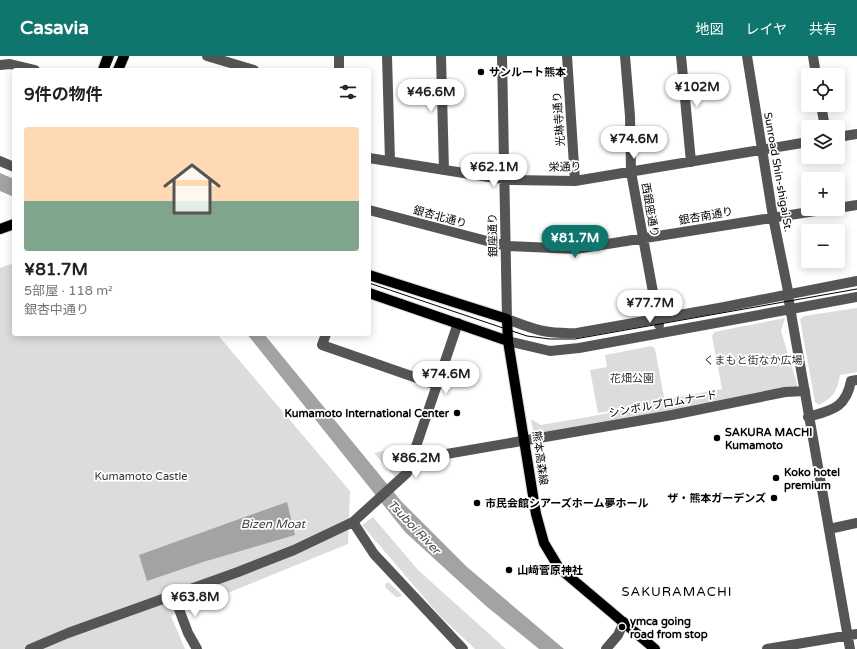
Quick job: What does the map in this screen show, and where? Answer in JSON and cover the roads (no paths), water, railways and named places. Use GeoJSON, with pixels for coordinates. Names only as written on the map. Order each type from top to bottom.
{"type":"FeatureCollection","features":[{"type":"Feature","properties":{"kind":"main road"},"geometry":{"type":"LineString","coordinates":[[104,68],[108,56]]}},
{"type":"Feature","properties":{"kind":"main road"},"geometry":{"type":"LineString","coordinates":[[119,68],[124,56]]}},
{"type":"Feature","properties":{"kind":"main road"},"geometry":{"type":"LineString","coordinates":[[0,229],[12,225]]}},
{"type":"Feature","properties":{"kind":"main road"},"geometry":{"type":"LineString","coordinates":[[371,276],[507,319]]}},
{"type":"Feature","properties":{"kind":"main road"},"geometry":{"type":"LineString","coordinates":[[371,293],[508,341]]}},
{"type":"Feature","properties":{"kind":"main road","name":"熊本高森線"},"geometry":{"type":"LineString","coordinates":[[507,319],[508,341],[526,442],[536,514],[544,542],[550,555],[560,568],[655,649]]}},
{"type":"Feature","properties":{"kind":"street"},"geometry":{"type":"LineString","coordinates":[[207,56],[247,68]]}},
{"type":"Feature","properties":{"kind":"street"},"geometry":{"type":"LineString","coordinates":[[339,56],[339,68]]}},
{"type":"Feature","properties":{"kind":"street"},"geometry":{"type":"LineString","coordinates":[[388,56],[390,161]]}},
{"type":"Feature","properties":{"kind":"street"},"geometry":{"type":"LineString","coordinates":[[440,56],[444,170]]}},
{"type":"Feature","properties":{"kind":"street","name":"銀座通り"},"geometry":{"type":"LineString","coordinates":[[502,56],[507,319]]}},
{"type":"Feature","properties":{"kind":"street","name":"光琳寺通り"},"geometry":{"type":"LineString","coordinates":[[567,56],[575,181]]}},
{"type":"Feature","properties":{"kind":"street","name":"西銀座通り"},"geometry":{"type":"LineString","coordinates":[[625,56],[630,116],[631,172],[660,333]]}},
{"type":"Feature","properties":{"kind":"street"},"geometry":{"type":"LineString","coordinates":[[681,56],[691,162]]}},
{"type":"Feature","properties":{"kind":"street","name":"Sunroad Shin-shigai St."},"geometry":{"type":"LineString","coordinates":[[747,56],[773,217],[805,391],[808,417],[829,529],[852,635],[850,649]]}},
{"type":"Feature","properties":{"kind":"street"},"geometry":{"type":"LineString","coordinates":[[813,56],[815,68]]}},
{"type":"Feature","properties":{"kind":"street"},"geometry":{"type":"LineString","coordinates":[[0,65],[21,66],[28,68]]}},
{"type":"Feature","properties":{"kind":"street"},"geometry":{"type":"LineString","coordinates":[[845,136],[857,134]]}},
{"type":"Feature","properties":{"kind":"street","name":"栄通り"},"geometry":{"type":"LineString","coordinates":[[371,158],[505,179],[575,181],[801,143]]}},
{"type":"Feature","properties":{"kind":"street"},"geometry":{"type":"LineString","coordinates":[[0,161],[12,166]]}},
{"type":"Feature","properties":{"kind":"street"},"geometry":{"type":"LineString","coordinates":[[845,207],[857,205]]}},
{"type":"Feature","properties":{"kind":"street","name":"銀杏北通り"},"geometry":{"type":"LineString","coordinates":[[371,211],[506,246],[576,248],[643,239]]}},
{"type":"Feature","properties":{"kind":"street","name":"銀杏南通り"},"geometry":{"type":"LineString","coordinates":[[643,239],[801,213]]}},
{"type":"Feature","properties":{"kind":"street"},"geometry":{"type":"LineString","coordinates":[[507,319],[536,331],[577,333],[857,281]]}},
{"type":"Feature","properties":{"kind":"street"},"geometry":{"type":"LineString","coordinates":[[508,341],[550,351],[599,345],[856,297]]}},
{"type":"Feature","properties":{"kind":"street"},"geometry":{"type":"LineString","coordinates":[[30,649],[68,633],[174,596],[294,550],[352,522],[407,473],[458,323]]}},
{"type":"Feature","properties":{"kind":"street"},"geometry":{"type":"LineString","coordinates":[[325,336],[322,345],[437,385]]}},
{"type":"Feature","properties":{"kind":"street"},"geometry":{"type":"LineString","coordinates":[[854,380],[857,392]]}},
{"type":"Feature","properties":{"kind":"street"},"geometry":{"type":"LineString","coordinates":[[808,417],[839,406],[854,380]]}},
{"type":"Feature","properties":{"kind":"street","name":"シンボルプロムナード"},"geometry":{"type":"LineString","coordinates":[[412,460],[526,442],[711,408],[785,392],[805,391]]}},
{"type":"Feature","properties":{"kind":"street"},"geometry":{"type":"LineString","coordinates":[[352,522],[374,554],[463,649]]}},
{"type":"Feature","properties":{"kind":"street"},"geometry":{"type":"LineString","coordinates":[[829,529],[857,523]]}},
{"type":"Feature","properties":{"kind":"street"},"geometry":{"type":"LineString","coordinates":[[174,596],[188,633],[197,649]]}},
{"type":"Feature","properties":{"kind":"street"},"geometry":{"type":"LineString","coordinates":[[606,649],[618,635],[624,622]]}},
{"type":"Feature","properties":{"kind":"street"},"geometry":{"type":"LineString","coordinates":[[767,649],[798,646],[852,635]]}},
{"type":"Feature","properties":{"kind":"water"},"geometry":{"type":"Polygon","coordinates":[[[0,173],[12,178],[12,196],[0,191],[0,173]]]}},
{"type":"Feature","properties":{"kind":"water","name":"Tsuboi River"},"geometry":{"type":"Polygon","coordinates":[[[249,336],[266,336],[401,501],[467,567],[564,649],[539,649],[486,606],[405,532],[249,336]]]}},
{"type":"Feature","properties":{"kind":"water","name":"Bizen Moat"},"geometry":{"type":"Polygon","coordinates":[[[287,502],[295,535],[203,562],[147,581],[139,555],[287,502]]]}},
{"type":"Feature","properties":{"kind":"tram line"},"geometry":{"type":"LineString","coordinates":[[109,68],[114,56]]}},
{"type":"Feature","properties":{"kind":"tram line"},"geometry":{"type":"LineString","coordinates":[[371,284],[527,336],[550,339],[575,339],[857,289]]}},
{"type":"Feature","properties":{"kind":"place","name":"サンルート熊本"},"geometry":{"type":"Point","coordinates":[481,72]}},
{"type":"Feature","properties":{"kind":"place","name":"Kumamoto International Center"},"geometry":{"type":"Point","coordinates":[457,413]}},
{"type":"Feature","properties":{"kind":"place","name":"SAKURA MACHI Kumamoto"},"geometry":{"type":"Point","coordinates":[717,438]}},
{"type":"Feature","properties":{"kind":"place","name":"Koko hotel premium"},"geometry":{"type":"Point","coordinates":[776,478]}},
{"type":"Feature","properties":{"kind":"place","name":"ザ・熊本ガーデンズ"},"geometry":{"type":"Point","coordinates":[774,498]}},
{"type":"Feature","properties":{"kind":"place","name":"市民会館シアーズホーム夢ホール"},"geometry":{"type":"Point","coordinates":[477,503]}},
{"type":"Feature","properties":{"kind":"place","name":"山﨑菅原神社"},"geometry":{"type":"Point","coordinates":[509,570]}},
{"type":"Feature","properties":{"kind":"place","name":"ymca going road from stop"},"geometry":{"type":"Point","coordinates":[622,627]}},
{"type":"Feature","properties":{"kind":"district","name":"SAKURAMACHI"},"geometry":{"type":"Point","coordinates":[677,592]}},
{"type":"Feature","properties":{"kind":"park label","name":"くまもと街なか広場"},"geometry":{"type":"Point","coordinates":[753,360]}},
{"type":"Feature","properties":{"kind":"park label","name":"花畑公園"},"geometry":{"type":"Point","coordinates":[632,378]}},
{"type":"Feature","properties":{"kind":"park label","name":"Kumamoto Castle"},"geometry":{"type":"Point","coordinates":[141,476]}}]}
